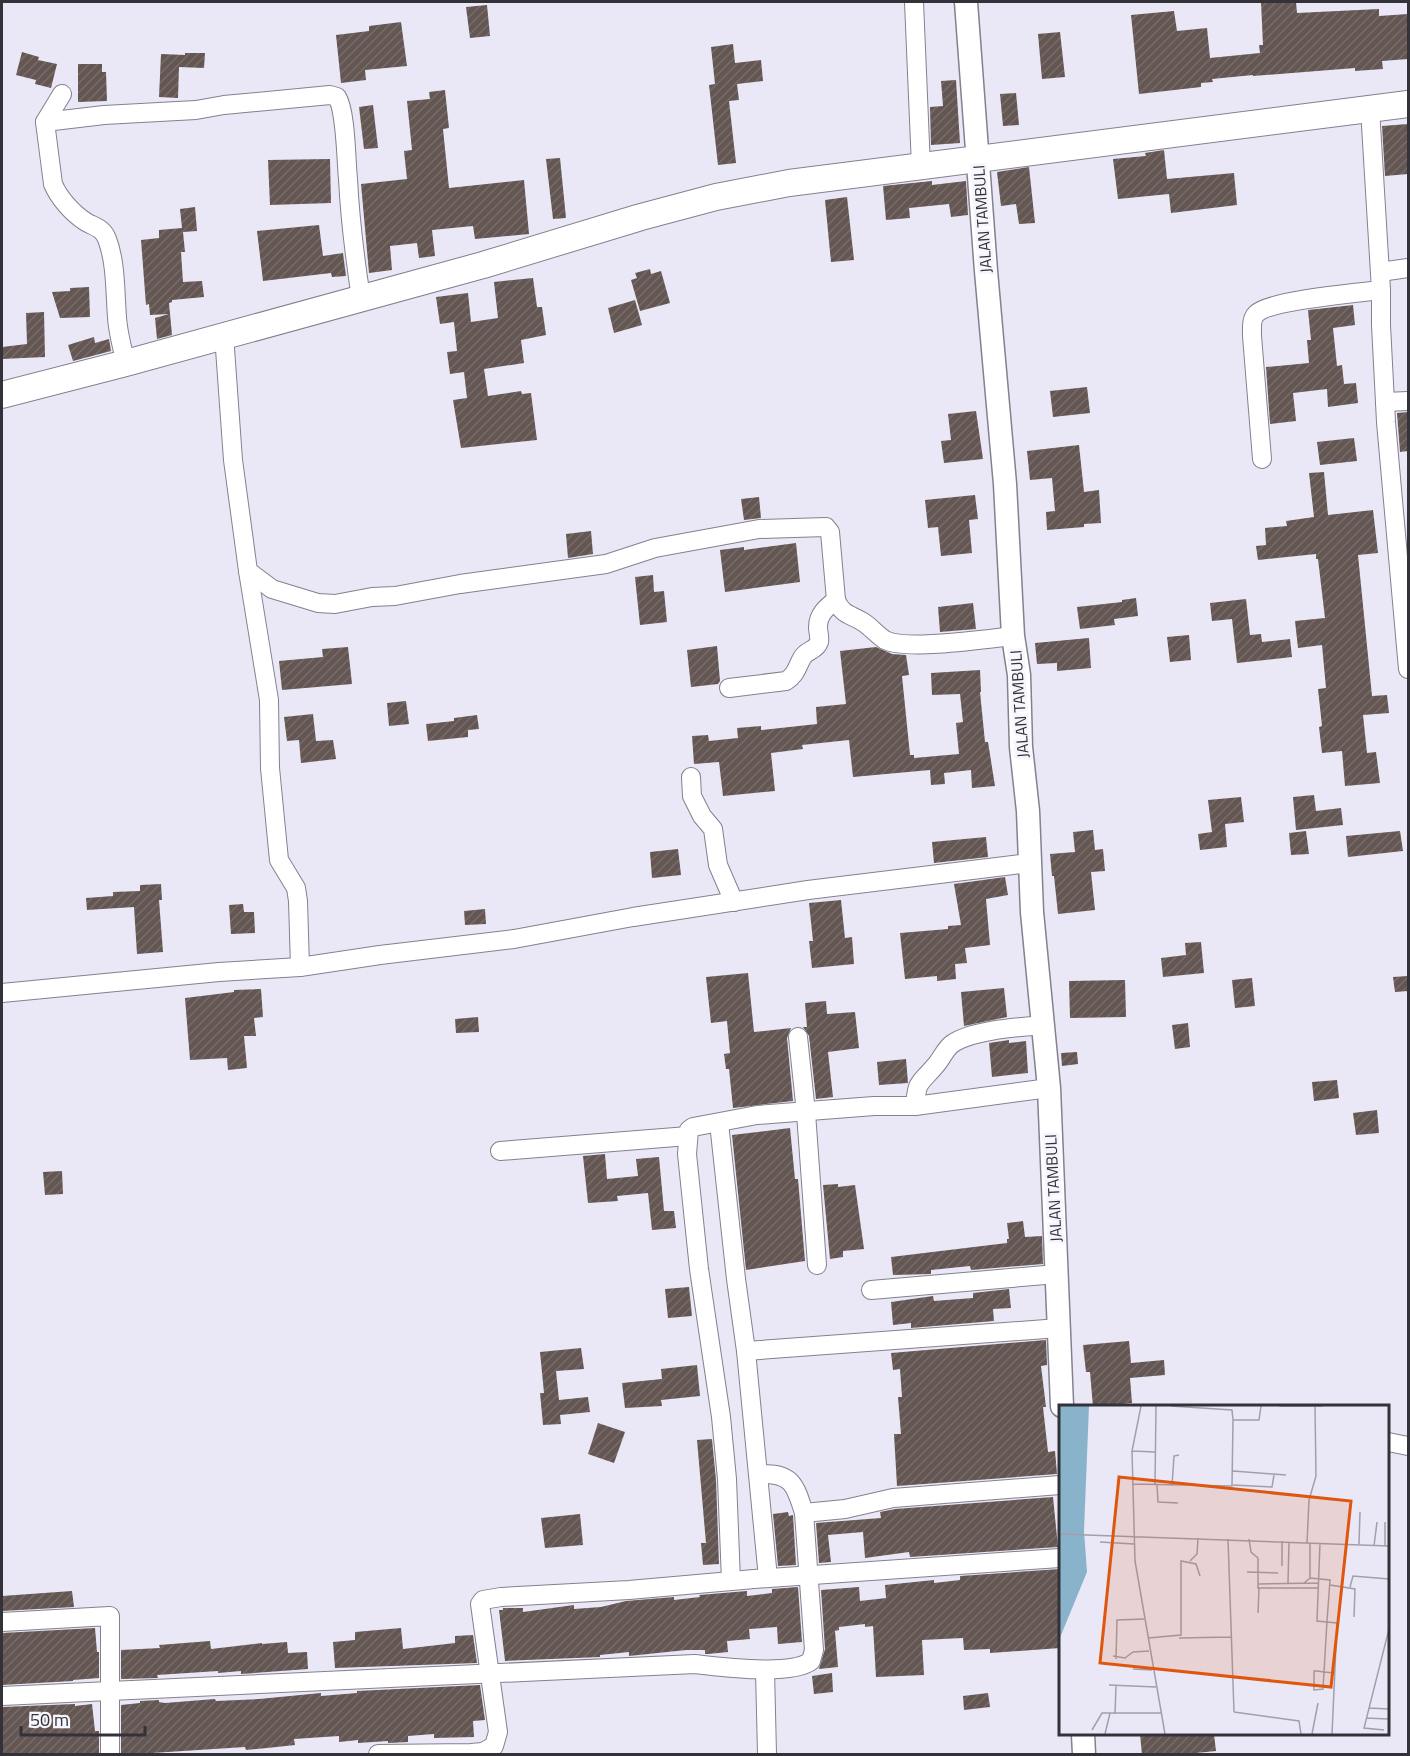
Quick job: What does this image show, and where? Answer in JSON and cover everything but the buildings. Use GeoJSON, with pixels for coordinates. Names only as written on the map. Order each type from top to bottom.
{"type":"FeatureCollection","features":[{"type":"Feature","properties":{"kind":"main road"},"geometry":{"type":"LineString","coordinates":[[2,395],[361,298],[716,197],[789,183],[1408,104]]}},
{"type":"Feature","properties":{"kind":"street"},"geometry":{"type":"LineString","coordinates":[[914,2],[921,167]]}},
{"type":"Feature","properties":{"kind":"street","name":"JALAN TAMBULI"},"geometry":{"type":"LineString","coordinates":[[966,2],[1005,484],[1013,636],[1019,675],[1021,747],[1028,811],[1029,863],[1049,1088],[1062,1405]]}},
{"type":"Feature","properties":{"kind":"street"},"geometry":{"type":"LineString","coordinates":[[62,94],[45,122],[50,166],[57,193],[86,222],[100,228],[108,240],[120,342],[126,363]]}},
{"type":"Feature","properties":{"kind":"street"},"geometry":{"type":"LineString","coordinates":[[45,122],[104,115],[196,110],[224,105],[330,95],[337,97],[341,107],[347,152],[361,298]]}},
{"type":"Feature","properties":{"kind":"street"},"geometry":{"type":"LineString","coordinates":[[1370,109],[1381,281],[1385,402],[1408,669]]}},
{"type":"Feature","properties":{"kind":"street"},"geometry":{"type":"LineString","coordinates":[[1262,459],[1252,336],[1253,320],[1256,314],[1273,306],[1381,281],[1408,268]]}},
{"type":"Feature","properties":{"kind":"street"},"geometry":{"type":"LineString","coordinates":[[224,334],[234,460],[269,700],[270,768],[279,860],[296,888],[300,967]]}},
{"type":"Feature","properties":{"kind":"street"},"geometry":{"type":"LineString","coordinates":[[1385,402],[1408,400]]}},
{"type":"Feature","properties":{"kind":"street"},"geometry":{"type":"LineString","coordinates":[[249,571],[272,589],[318,603],[335,604],[606,564],[655,548],[759,529],[826,527],[830,532],[836,600],[839,609],[871,627],[884,640],[895,643],[936,644],[1013,636]]}},
{"type":"Feature","properties":{"kind":"street"},"geometry":{"type":"LineString","coordinates":[[729,688],[786,681],[791,678],[803,656],[818,645],[818,621],[826,608],[836,600]]}},
{"type":"Feature","properties":{"kind":"street"},"geometry":{"type":"LineString","coordinates":[[691,777],[692,796],[702,816],[713,829],[718,865],[734,902]]}},
{"type":"Feature","properties":{"kind":"street"},"geometry":{"type":"LineString","coordinates":[[2,993],[210,972],[300,967],[514,939],[633,917],[808,890],[1029,863]]}},
{"type":"Feature","properties":{"kind":"street"},"geometry":{"type":"LineString","coordinates":[[915,1106],[917,1086],[951,1045],[964,1037],[1005,1029],[1044,1025]]}},
{"type":"Feature","properties":{"kind":"street"},"geometry":{"type":"LineString","coordinates":[[798,1036],[817,1265]]}},
{"type":"Feature","properties":{"kind":"street"},"geometry":{"type":"LineString","coordinates":[[731,1581],[727,1479],[722,1427],[699,1269],[687,1154],[689,1130],[693,1127],[757,1116],[874,1106],[915,1106],[1049,1088]]}},
{"type":"Feature","properties":{"kind":"street"},"geometry":{"type":"LineString","coordinates":[[719,1123],[736,1279],[747,1351],[768,1578]]}},
{"type":"Feature","properties":{"kind":"street"},"geometry":{"type":"LineString","coordinates":[[500,1151],[688,1136]]}},
{"type":"Feature","properties":{"kind":"street"},"geometry":{"type":"LineString","coordinates":[[872,1290],[1057,1274]]}},
{"type":"Feature","properties":{"kind":"street"},"geometry":{"type":"LineString","coordinates":[[747,1351],[1059,1328]]}},
{"type":"Feature","properties":{"kind":"street"},"geometry":{"type":"LineString","coordinates":[[1389,1442],[1408,1446]]}},
{"type":"Feature","properties":{"kind":"street"},"geometry":{"type":"LineString","coordinates":[[2,1696],[695,1664],[765,1670],[801,1665],[812,1661],[814,1650],[804,1513],[798,1492],[786,1477],[780,1474],[759,1474]]}},
{"type":"Feature","properties":{"kind":"street"},"geometry":{"type":"LineString","coordinates":[[804,1513],[845,1509],[893,1498],[1059,1485]]}},
{"type":"Feature","properties":{"kind":"street"},"geometry":{"type":"LineString","coordinates":[[378,1755],[471,1753],[483,1752],[494,1746],[498,1732],[480,1604],[483,1600],[1059,1558]]}},
{"type":"Feature","properties":{"kind":"street"},"geometry":{"type":"LineString","coordinates":[[2,1622],[110,1616],[110,1755]]}},
{"type":"Feature","properties":{"kind":"street"},"geometry":{"type":"LineString","coordinates":[[765,1670],[767,1755]]}},
{"type":"Feature","properties":{"kind":"street"},"geometry":{"type":"LineString","coordinates":[[1083,1735],[1084,1755]]}}]}
